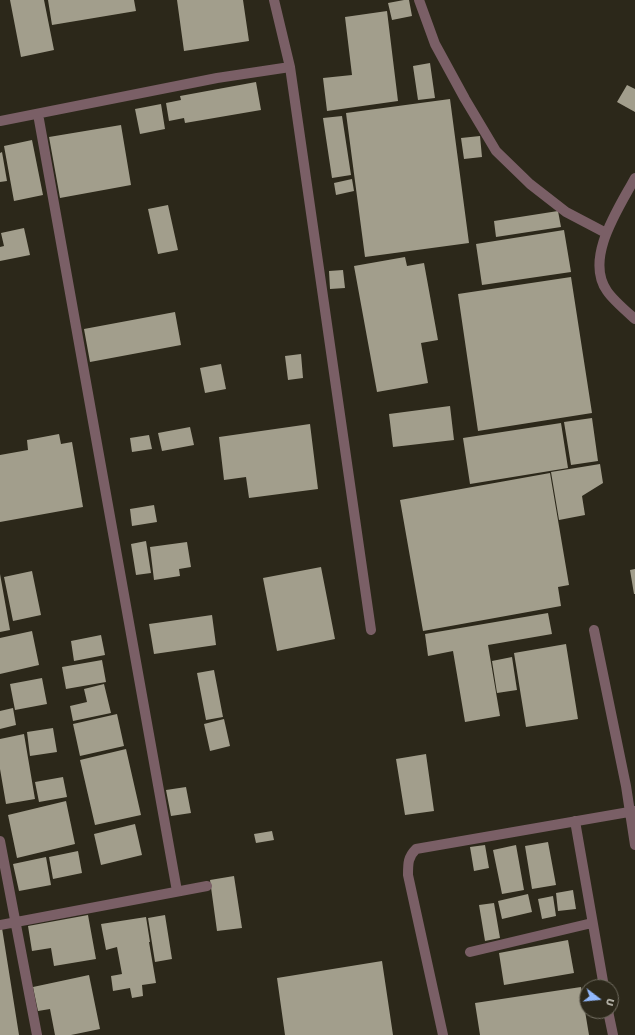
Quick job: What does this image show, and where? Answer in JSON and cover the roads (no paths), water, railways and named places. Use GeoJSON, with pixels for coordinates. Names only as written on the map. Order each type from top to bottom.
{"type":"FeatureCollection","features":[{"type":"Feature","properties":{"kind":"street"},"geometry":{"type":"LineString","coordinates":[[274,0],[290,67],[371,630]]}},
{"type":"Feature","properties":{"kind":"street"},"geometry":{"type":"LineString","coordinates":[[419,0],[435,44],[496,151],[530,184],[566,212],[606,233]]}},
{"type":"Feature","properties":{"kind":"street"},"geometry":{"type":"LineString","coordinates":[[0,121],[217,78],[290,67]]}},
{"type":"Feature","properties":{"kind":"street"},"geometry":{"type":"LineString","coordinates":[[38,114],[177,891]]}},
{"type":"Feature","properties":{"kind":"street"},"geometry":{"type":"LineString","coordinates":[[635,178],[606,233],[599,262],[599,274],[607,291],[635,319]]}},
{"type":"Feature","properties":{"kind":"street"},"geometry":{"type":"LineString","coordinates":[[594,630],[632,811],[635,845]]}},
{"type":"Feature","properties":{"kind":"street"},"geometry":{"type":"LineString","coordinates":[[443,1035],[408,875],[409,858],[411,854],[416,849],[632,811]]}},
{"type":"Feature","properties":{"kind":"street"},"geometry":{"type":"LineString","coordinates":[[575,821],[602,979]]}},
{"type":"Feature","properties":{"kind":"street"},"geometry":{"type":"LineString","coordinates":[[0,841],[37,1035]]}},
{"type":"Feature","properties":{"kind":"street"},"geometry":{"type":"LineString","coordinates":[[0,925],[207,886]]}},
{"type":"Feature","properties":{"kind":"street"},"geometry":{"type":"LineString","coordinates":[[470,952],[592,923]]}},
{"type":"Feature","properties":{"kind":"street"},"geometry":{"type":"LineString","coordinates":[[610,1019],[613,1035]]}}]}
